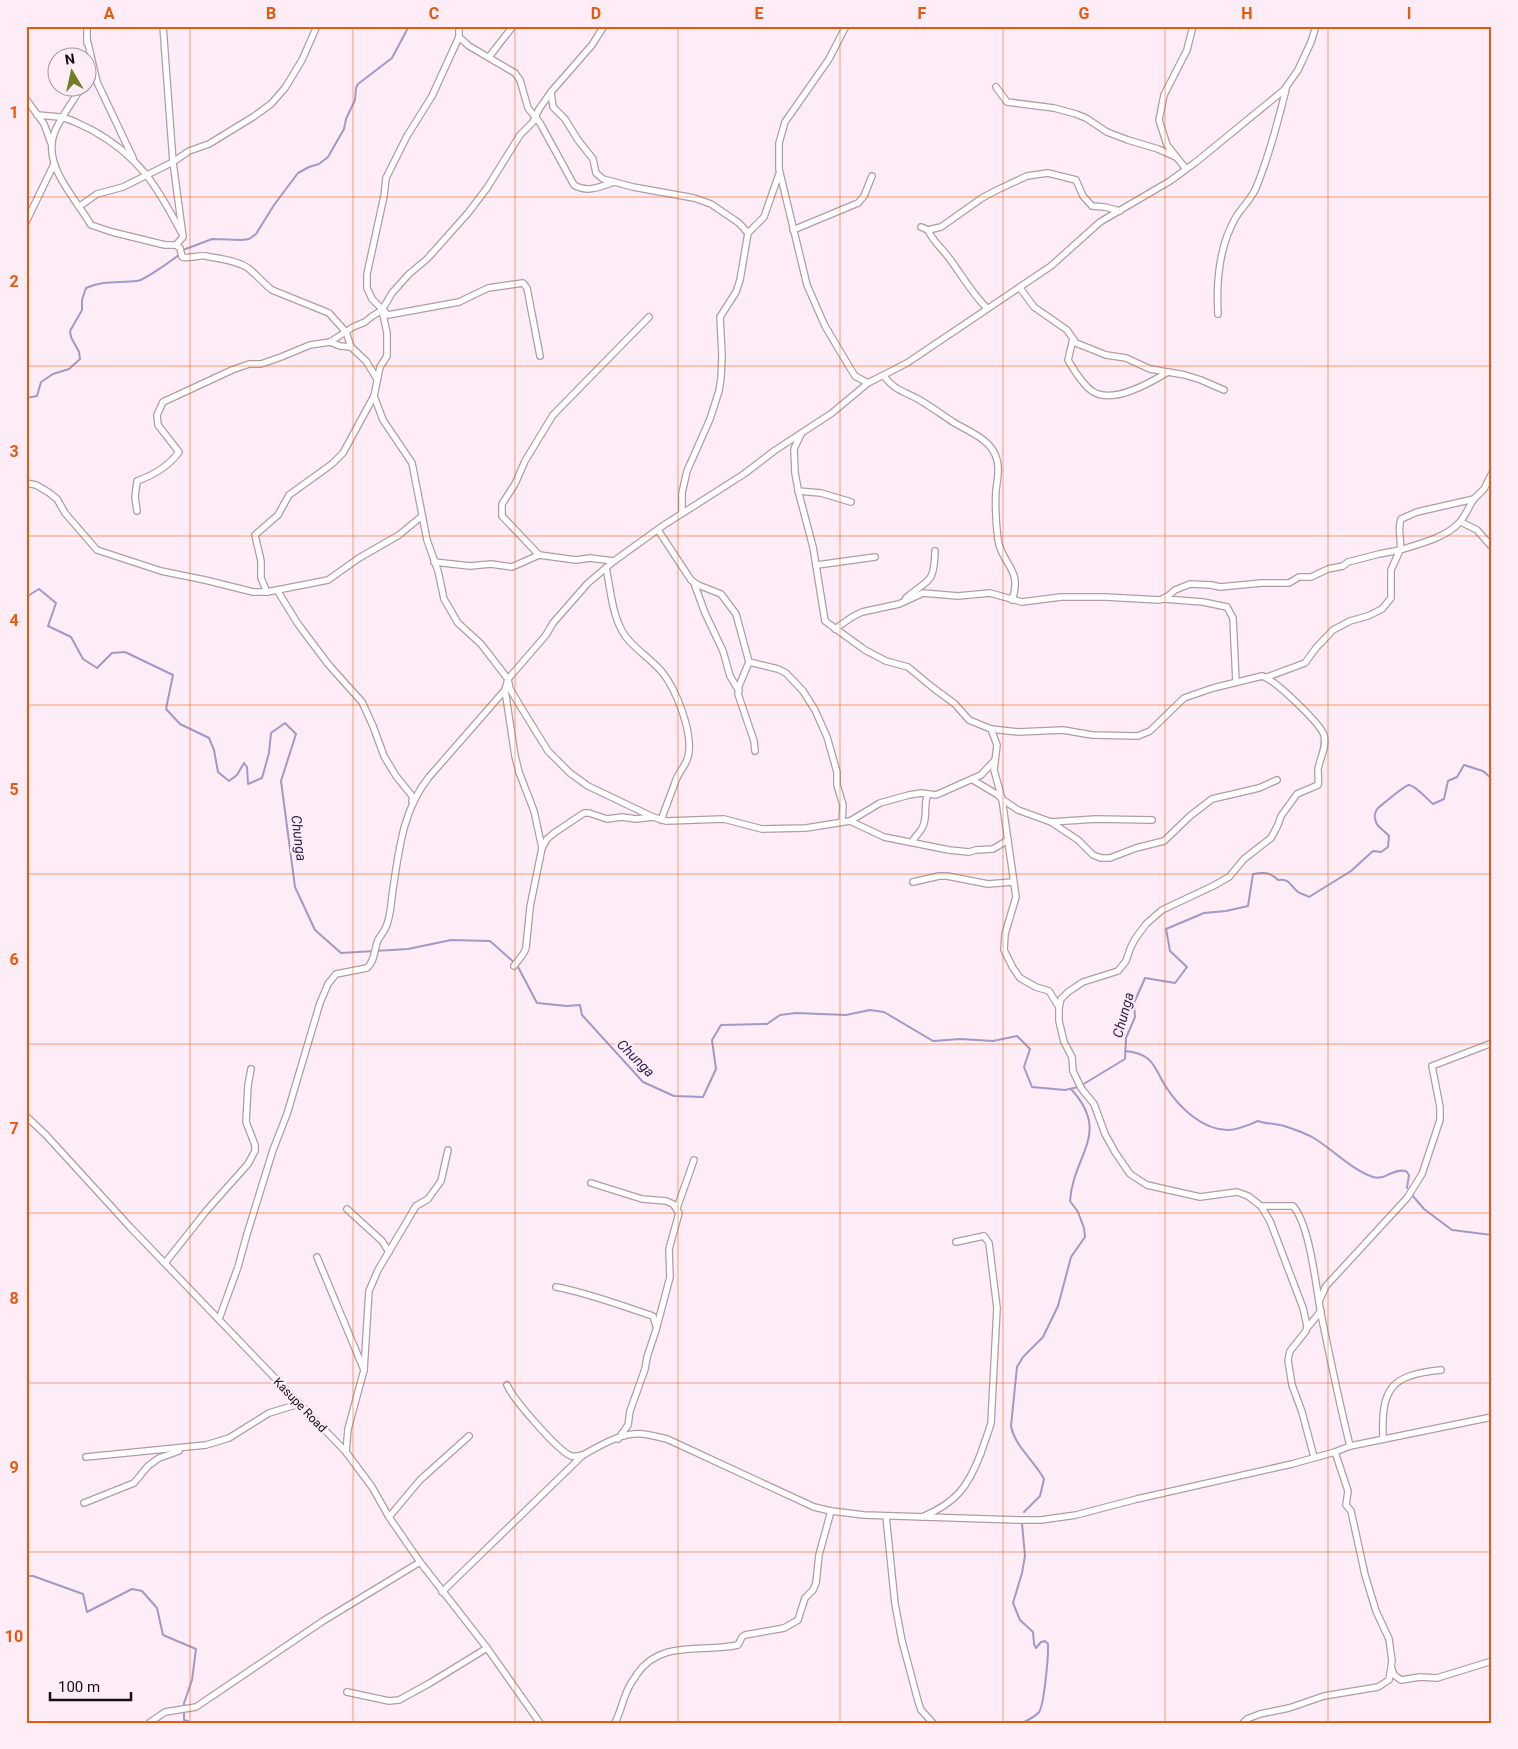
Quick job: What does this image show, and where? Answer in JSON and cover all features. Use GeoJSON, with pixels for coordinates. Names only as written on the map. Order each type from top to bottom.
{"type":"FeatureCollection","features":[{"type":"Feature","properties":{"kind":"street"},"geometry":{"type":"LineString","coordinates":[[87,26],[88,48]]}},
{"type":"Feature","properties":{"kind":"street"},"geometry":{"type":"LineString","coordinates":[[163,26],[173,162],[183,236],[176,245]]}},
{"type":"Feature","properties":{"kind":"street"},"geometry":{"type":"LineString","coordinates":[[80,206],[97,194],[119,189],[173,162],[189,151],[208,144],[271,104],[285,88],[302,60],[317,26]]}},
{"type":"Feature","properties":{"kind":"street"},"geometry":{"type":"LineString","coordinates":[[458,26],[459,37],[432,96],[407,136],[386,178],[384,196],[367,274],[367,288],[372,299],[382,310],[388,314],[400,314],[420,308],[459,302],[488,288],[523,283],[526,288],[540,356]]}},
{"type":"Feature","properties":{"kind":"street"},"geometry":{"type":"LineString","coordinates":[[489,57],[513,26]]}},
{"type":"Feature","properties":{"kind":"street"},"geometry":{"type":"LineString","coordinates":[[137,511],[135,497],[137,481],[146,478],[171,462],[179,452],[158,425],[157,415],[163,402],[232,370],[249,364],[261,364],[282,358],[310,345],[330,342],[352,326],[365,322],[382,310],[392,293],[409,274],[428,260],[468,214],[551,92],[592,45],[604,26]]}},
{"type":"Feature","properties":{"kind":"street"},"geometry":{"type":"LineString","coordinates":[[846,26],[829,59],[785,122],[779,143],[779,172],[807,285],[825,326],[855,376],[868,382]]}},
{"type":"Feature","properties":{"kind":"street"},"geometry":{"type":"LineString","coordinates":[[1186,169],[1167,145],[1160,120],[1164,95],[1187,50],[1194,26]]}},
{"type":"Feature","properties":{"kind":"street"},"geometry":{"type":"LineString","coordinates":[[219,1319],[238,1267],[273,1150],[287,1114],[317,1011],[328,984],[336,974],[367,968],[373,962],[378,941],[386,926],[397,864],[412,803],[418,790],[504,690],[508,679],[546,635],[553,623],[588,583],[614,561],[682,513],[744,474],[774,451],[832,413],[868,382],[884,376],[907,363],[1020,288],[1051,266],[1100,222],[1170,181],[1229,136],[1287,86],[1298,70],[1316,26]]}},
{"type":"Feature","properties":{"kind":"street"},"geometry":{"type":"LineString","coordinates":[[459,37],[469,46],[515,73],[520,80],[528,108],[540,123],[574,185],[580,189],[590,190],[614,182]]}},
{"type":"Feature","properties":{"kind":"street"},"geometry":{"type":"LineString","coordinates":[[88,39],[97,82],[134,160]]}},
{"type":"Feature","properties":{"kind":"street"},"geometry":{"type":"LineString","coordinates":[[1218,314],[1217,298],[1222,249],[1236,216],[1255,191],[1279,120],[1287,86]]}},
{"type":"Feature","properties":{"kind":"street"},"geometry":{"type":"LineString","coordinates":[[996,88],[1007,102],[1054,108],[1076,114],[1086,118],[1107,132],[1176,157]]}},
{"type":"Feature","properties":{"kind":"street"},"geometry":{"type":"LineString","coordinates":[[551,92],[551,100],[554,107],[565,119],[593,159],[596,173],[603,179],[694,198],[711,204],[739,223],[748,233]]}},
{"type":"Feature","properties":{"kind":"street"},"geometry":{"type":"LineString","coordinates":[[52,144],[56,130],[75,98]]}},
{"type":"Feature","properties":{"kind":"street"},"geometry":{"type":"LineString","coordinates":[[26,99],[44,124],[52,144],[54,164],[67,189],[91,225],[165,245],[176,245],[180,248],[182,257],[202,255],[229,260],[247,267],[272,290],[329,313],[346,332],[351,347],[366,361],[377,379]]}},
{"type":"Feature","properties":{"kind":"street"},"geometry":{"type":"LineString","coordinates":[[37,115],[64,118],[103,136],[120,147],[134,160],[161,194],[183,236]]}},
{"type":"Feature","properties":{"kind":"street"},"geometry":{"type":"LineString","coordinates":[[26,222],[54,164]]}},
{"type":"Feature","properties":{"kind":"street"},"geometry":{"type":"LineString","coordinates":[[682,513],[682,493],[687,471],[710,419],[719,391],[722,362],[720,317],[736,292],[740,280],[748,233],[764,217],[779,172]]}},
{"type":"Feature","properties":{"kind":"street"},"geometry":{"type":"LineString","coordinates":[[921,227],[928,230],[942,227],[997,190],[1027,176],[1048,174],[1076,180],[1084,196],[1092,206],[1120,211]]}},
{"type":"Feature","properties":{"kind":"street"},"geometry":{"type":"LineString","coordinates":[[792,230],[858,203],[864,196],[872,176]]}},
{"type":"Feature","properties":{"kind":"street"},"geometry":{"type":"LineString","coordinates":[[928,230],[932,240],[947,255],[978,300],[988,308]]}},
{"type":"Feature","properties":{"kind":"street"},"geometry":{"type":"LineString","coordinates":[[1020,288],[1034,307],[1067,330],[1080,345],[1106,355],[1126,358],[1150,369],[1201,380],[1224,390]]}},
{"type":"Feature","properties":{"kind":"street"},"geometry":{"type":"LineString","coordinates":[[267,592],[261,578],[261,561],[256,534],[278,516],[289,495],[332,464],[343,453],[374,396],[380,367],[387,356],[387,333],[382,310]]}},
{"type":"Feature","properties":{"kind":"street"},"geometry":{"type":"LineString","coordinates":[[539,555],[502,516],[502,504],[553,415],[649,317]]}},
{"type":"Feature","properties":{"kind":"street"},"geometry":{"type":"LineString","coordinates":[[1073,339],[1068,360],[1092,391],[1105,395],[1123,394],[1168,372]]}},
{"type":"Feature","properties":{"kind":"street"},"geometry":{"type":"LineString","coordinates":[[330,342],[340,346],[351,347]]}},
{"type":"Feature","properties":{"kind":"street"},"geometry":{"type":"LineString","coordinates":[[884,376],[898,390],[970,431],[992,449],[997,460],[998,471],[996,492],[999,543],[1012,570],[1016,584],[1012,600]]}},
{"type":"Feature","properties":{"kind":"street"},"geometry":{"type":"LineString","coordinates":[[374,396],[383,420],[412,463],[422,516],[444,599],[458,623],[481,644],[508,679],[510,689],[548,751],[570,773],[588,786],[661,820],[724,819],[749,827],[774,830],[850,821],[874,806],[888,800],[909,795],[936,795],[973,780],[981,775],[995,760]]}},
{"type":"Feature","properties":{"kind":"street"},"geometry":{"type":"LineString","coordinates":[[801,434],[794,449],[798,491],[817,565],[825,621],[865,650],[886,660],[908,667],[955,704],[969,720],[991,729],[1018,732],[1062,730],[1092,735],[1138,736],[1150,731],[1184,698],[1213,688],[1262,676],[1280,687],[1321,729],[1325,744],[1318,771],[1318,785],[1297,794],[1281,816],[1271,838],[1249,854],[1229,876],[1213,886],[1162,910],[1141,930],[1130,948],[1126,962],[1118,971],[1083,982],[1064,995],[1059,1007],[1059,1021],[1064,1042],[1072,1057],[1073,1071],[1081,1088],[1094,1104],[1114,1152],[1130,1174],[1147,1184],[1200,1197],[1237,1192],[1248,1196],[1261,1206],[1270,1221],[1288,1264],[1303,1308],[1307,1328]]}},
{"type":"Feature","properties":{"kind":"street"},"geometry":{"type":"LineString","coordinates":[[1162,599],[1175,590],[1190,584],[1220,587],[1262,583],[1288,583],[1298,577],[1311,577],[1328,569],[1343,566],[1348,562],[1400,550],[1442,534],[1461,522],[1474,499],[1484,489],[1492,473]]}},
{"type":"Feature","properties":{"kind":"street"},"geometry":{"type":"LineString","coordinates":[[26,484],[36,485],[57,499],[66,513],[97,550],[161,571],[225,584],[253,592],[267,592],[328,580],[359,558],[399,535],[422,516]]}},
{"type":"Feature","properties":{"kind":"street"},"geometry":{"type":"LineString","coordinates":[[798,491],[821,493],[851,502]]}},
{"type":"Feature","properties":{"kind":"street"},"geometry":{"type":"LineString","coordinates":[[1267,678],[1305,663],[1316,648],[1334,630],[1350,621],[1368,616],[1382,609],[1391,598],[1392,570],[1402,540],[1399,524],[1401,519],[1417,512],[1474,499]]}},
{"type":"Feature","properties":{"kind":"street"},"geometry":{"type":"LineString","coordinates":[[1461,522],[1477,530],[1492,547]]}},
{"type":"Feature","properties":{"kind":"street"},"geometry":{"type":"LineString","coordinates":[[658,530],[694,583],[723,652],[730,676],[739,691],[755,751]]}},
{"type":"Feature","properties":{"kind":"street"},"geometry":{"type":"LineString","coordinates":[[899,604],[912,592],[927,583],[933,575],[935,551]]}},
{"type":"Feature","properties":{"kind":"street"},"geometry":{"type":"LineString","coordinates":[[434,562],[470,566],[491,564],[512,567],[539,555],[576,560],[590,558],[614,561]]}},
{"type":"Feature","properties":{"kind":"street"},"geometry":{"type":"LineString","coordinates":[[817,565],[874,557]]}},
{"type":"Feature","properties":{"kind":"street"},"geometry":{"type":"LineString","coordinates":[[606,568],[614,612],[619,626],[626,638],[663,673],[673,690],[686,722],[690,739],[688,758],[676,779],[661,820]]}},
{"type":"Feature","properties":{"kind":"street"},"geometry":{"type":"LineString","coordinates":[[694,583],[721,594],[734,609],[740,624],[749,662],[739,691]]}},
{"type":"Feature","properties":{"kind":"street"},"geometry":{"type":"LineString","coordinates":[[278,590],[298,624],[328,664],[362,702],[384,756],[412,797],[412,803]]}},
{"type":"Feature","properties":{"kind":"street"},"geometry":{"type":"LineString","coordinates":[[835,629],[862,612],[899,604],[923,593],[958,596],[990,593],[1022,602],[1084,596],[1202,602],[1227,607],[1233,618],[1236,682]]}},
{"type":"Feature","properties":{"kind":"street"},"geometry":{"type":"LineString","coordinates":[[749,662],[778,669],[786,673],[803,691],[815,710],[822,730],[827,736],[837,772],[837,785],[843,805],[842,822]]}},
{"type":"Feature","properties":{"kind":"street"},"geometry":{"type":"LineString","coordinates":[[504,690],[515,756],[534,812],[542,848]]}},
{"type":"Feature","properties":{"kind":"street"},"geometry":{"type":"LineString","coordinates":[[991,729],[997,745],[994,770],[1002,799],[1016,897],[1005,934],[1004,950],[1020,978],[1036,987],[1049,991],[1059,1007]]}},
{"type":"Feature","properties":{"kind":"street"},"geometry":{"type":"LineString","coordinates":[[973,780],[1024,813],[1051,822],[1078,840],[1094,855],[1101,858],[1110,858],[1136,848],[1164,841],[1190,816],[1212,799],[1265,786],[1277,780]]}},
{"type":"Feature","properties":{"kind":"street"},"geometry":{"type":"LineString","coordinates":[[912,842],[923,826],[926,817],[925,800],[928,794]]}},
{"type":"Feature","properties":{"kind":"street"},"geometry":{"type":"LineString","coordinates":[[516,964],[526,948],[530,907],[542,848],[548,839],[584,812],[607,819],[653,817]]}},
{"type":"Feature","properties":{"kind":"street"},"geometry":{"type":"LineString","coordinates":[[1051,822],[1096,819],[1152,820]]}},
{"type":"Feature","properties":{"kind":"street"},"geometry":{"type":"LineString","coordinates":[[850,821],[884,837],[949,850],[969,852],[993,849],[1008,840]]}},
{"type":"Feature","properties":{"kind":"street"},"geometry":{"type":"LineString","coordinates":[[913,882],[947,876],[988,884],[1013,882]]}},
{"type":"Feature","properties":{"kind":"street"},"geometry":{"type":"LineString","coordinates":[[1319,1300],[1326,1286],[1407,1198],[1422,1174],[1440,1120],[1440,1107],[1432,1066],[1492,1043]]}},
{"type":"Feature","properties":{"kind":"street"},"geometry":{"type":"LineString","coordinates":[[165,1263],[207,1210],[248,1164],[255,1151],[255,1145],[246,1122],[251,1069]]}},
{"type":"Feature","properties":{"kind":"street","name":"Kasupe Road"},"geometry":{"type":"LineString","coordinates":[[26,1116],[46,1134],[165,1263],[346,1452],[372,1487],[389,1517],[420,1562],[486,1648],[540,1723]]}},
{"type":"Feature","properties":{"kind":"street"},"geometry":{"type":"LineString","coordinates":[[346,1452],[348,1429],[364,1370],[369,1291],[388,1252],[416,1206],[428,1199],[441,1181],[448,1150]]}},
{"type":"Feature","properties":{"kind":"street"},"geometry":{"type":"LineString","coordinates":[[677,1208],[694,1160]]}},
{"type":"Feature","properties":{"kind":"street"},"geometry":{"type":"LineString","coordinates":[[591,1182],[642,1199],[666,1201],[673,1204],[679,1213],[669,1249],[670,1277],[657,1328],[630,1410],[628,1425],[618,1439]]}},
{"type":"Feature","properties":{"kind":"street"},"geometry":{"type":"LineString","coordinates":[[1261,1206],[1291,1206],[1297,1212],[1310,1250],[1320,1311],[1350,1446]]}},
{"type":"Feature","properties":{"kind":"street"},"geometry":{"type":"LineString","coordinates":[[347,1209],[382,1241],[388,1252]]}},
{"type":"Feature","properties":{"kind":"street"},"geometry":{"type":"LineString","coordinates":[[920,1518],[938,1510],[953,1500],[963,1490],[976,1466],[991,1423],[996,1308],[989,1243],[984,1236],[956,1242]]}},
{"type":"Feature","properties":{"kind":"street"},"geometry":{"type":"LineString","coordinates":[[317,1257],[364,1370]]}},
{"type":"Feature","properties":{"kind":"street"},"geometry":{"type":"LineString","coordinates":[[556,1287],[580,1291],[653,1316],[657,1328]]}},
{"type":"Feature","properties":{"kind":"street"},"geometry":{"type":"LineString","coordinates":[[1314,1457],[1302,1412],[1292,1385],[1288,1360],[1290,1351],[1320,1311]]}},
{"type":"Feature","properties":{"kind":"street"},"geometry":{"type":"LineString","coordinates":[[1383,1438],[1386,1396],[1396,1383],[1420,1372],[1442,1370]]}},
{"type":"Feature","properties":{"kind":"street"},"geometry":{"type":"LineString","coordinates":[[507,1385],[523,1410],[563,1451],[572,1456],[583,1456]]}},
{"type":"Feature","properties":{"kind":"street"},"geometry":{"type":"LineString","coordinates":[[86,1457],[188,1448],[222,1441],[269,1413],[299,1404]]}},
{"type":"Feature","properties":{"kind":"street"},"geometry":{"type":"LineString","coordinates":[[442,1592],[583,1456],[605,1443],[642,1434],[667,1439],[814,1507],[831,1511],[920,1518],[1026,1520],[1076,1515],[1137,1499],[1292,1464],[1383,1438],[1492,1417]]}},
{"type":"Feature","properties":{"kind":"street"},"geometry":{"type":"LineString","coordinates":[[389,1517],[420,1480],[469,1436]]}},
{"type":"Feature","properties":{"kind":"street"},"geometry":{"type":"LineString","coordinates":[[84,1503],[134,1483],[148,1466],[160,1458],[188,1448]]}},
{"type":"Feature","properties":{"kind":"street"},"geometry":{"type":"LineString","coordinates":[[1335,1452],[1348,1491],[1346,1505],[1351,1511],[1365,1575],[1376,1610],[1389,1639],[1394,1674],[1401,1680],[1420,1677],[1431,1679],[1492,1661]]}},
{"type":"Feature","properties":{"kind":"street"},"geometry":{"type":"LineString","coordinates":[[614,1723],[619,1716],[628,1687],[641,1668],[653,1657],[678,1650],[738,1645],[742,1637],[746,1635],[784,1628],[798,1620],[805,1598],[813,1590],[816,1583],[819,1556],[831,1511]]}},
{"type":"Feature","properties":{"kind":"street"},"geometry":{"type":"LineString","coordinates":[[886,1516],[902,1641],[918,1701],[922,1710],[933,1723]]}},
{"type":"Feature","properties":{"kind":"street"},"geometry":{"type":"LineString","coordinates":[[149,1723],[165,1712],[196,1707],[323,1621],[420,1562]]}},
{"type":"Feature","properties":{"kind":"street"},"geometry":{"type":"LineString","coordinates":[[347,1692],[389,1701],[398,1700],[430,1683],[486,1648]]}},
{"type":"Feature","properties":{"kind":"street"},"geometry":{"type":"LineString","coordinates":[[1243,1723],[1247,1719],[1260,1714],[1289,1708],[1324,1696],[1385,1684],[1389,1680],[1392,1669]]}},
{"type":"Feature","properties":{"kind":"waterway"},"geometry":{"type":"LineString","coordinates":[[183,250],[212,239],[242,240],[249,239],[256,234],[274,205],[298,173],[319,164],[328,157],[344,129],[346,119],[355,100],[358,84],[392,58],[409,26]]}},
{"type":"Feature","properties":{"kind":"waterway"},"geometry":{"type":"LineString","coordinates":[[26,398],[37,396],[41,382],[53,374],[69,369],[80,359],[70,331],[82,310],[82,300],[86,288],[105,283],[140,280],[180,254]]}},
{"type":"Feature","properties":{"kind":"waterway","name":"Chunga"},"geometry":{"type":"LineString","coordinates":[[26,597],[39,589],[56,603],[48,626],[71,637],[83,659],[97,668],[112,653],[125,652],[173,675],[166,709],[180,724],[209,738],[214,750],[218,772],[229,781],[237,775],[244,763],[247,767],[248,784],[262,778],[269,753],[271,733],[285,723],[296,734],[281,781],[295,887],[315,930],[341,953],[408,949],[451,940],[490,941],[517,965],[537,1003],[567,1006],[580,1005],[582,1015],[643,1082],[674,1096],[703,1097],[716,1069],[712,1040],[721,1025],[767,1024],[780,1015],[796,1013],[846,1015],[870,1010],[884,1012],[933,1041],[960,1039],[993,1041],[1017,1036],[1030,1049],[1024,1067],[1032,1087],[1065,1090],[1078,1087]]}},
{"type":"Feature","properties":{"kind":"waterway","name":"Chunga"},"geometry":{"type":"LineString","coordinates":[[1082,1085],[1125,1059],[1126,1038],[1135,1017],[1134,1003],[1145,978],[1175,983],[1187,967],[1170,951],[1166,929],[1204,913],[1248,906],[1253,874],[1267,873],[1278,880],[1285,880],[1298,892],[1309,897],[1351,871],[1373,851],[1381,852],[1388,847],[1389,836],[1376,823],[1375,814],[1378,808],[1403,788],[1409,785],[1412,786],[1433,804],[1444,799],[1448,781],[1457,777],[1464,765],[1483,771],[1492,779]]}},
{"type":"Feature","properties":{"kind":"waterway"},"geometry":{"type":"LineString","coordinates":[[1125,1051],[1142,1055],[1152,1062],[1166,1087],[1184,1109],[1200,1122],[1218,1129],[1228,1130],[1258,1121],[1287,1127],[1312,1137],[1349,1164],[1373,1177],[1377,1178],[1397,1171],[1406,1171],[1409,1175],[1407,1188]]}},
{"type":"Feature","properties":{"kind":"waterway"},"geometry":{"type":"LineString","coordinates":[[1024,1512],[1040,1496],[1044,1479],[1016,1440],[1011,1426],[1017,1367],[1023,1357],[1043,1337],[1058,1306],[1071,1257],[1085,1237],[1078,1212],[1070,1201],[1077,1170],[1087,1144],[1089,1119],[1083,1105],[1071,1089]]}},
{"type":"Feature","properties":{"kind":"waterway"},"geometry":{"type":"LineString","coordinates":[[1412,1195],[1424,1209],[1452,1230],[1492,1235]]}},
{"type":"Feature","properties":{"kind":"waterway"},"geometry":{"type":"LineString","coordinates":[[1022,1523],[1025,1556],[1013,1603],[1020,1620],[1033,1632],[1036,1648],[1041,1642],[1045,1641],[1048,1644],[1041,1708],[1036,1715],[1022,1723]]}},
{"type":"Feature","properties":{"kind":"waterway"},"geometry":{"type":"LineString","coordinates":[[26,1576],[33,1576],[83,1594],[87,1612],[132,1589],[142,1591],[157,1608],[163,1635],[196,1649],[192,1680],[184,1703],[184,1720],[193,1723]]}}]}
